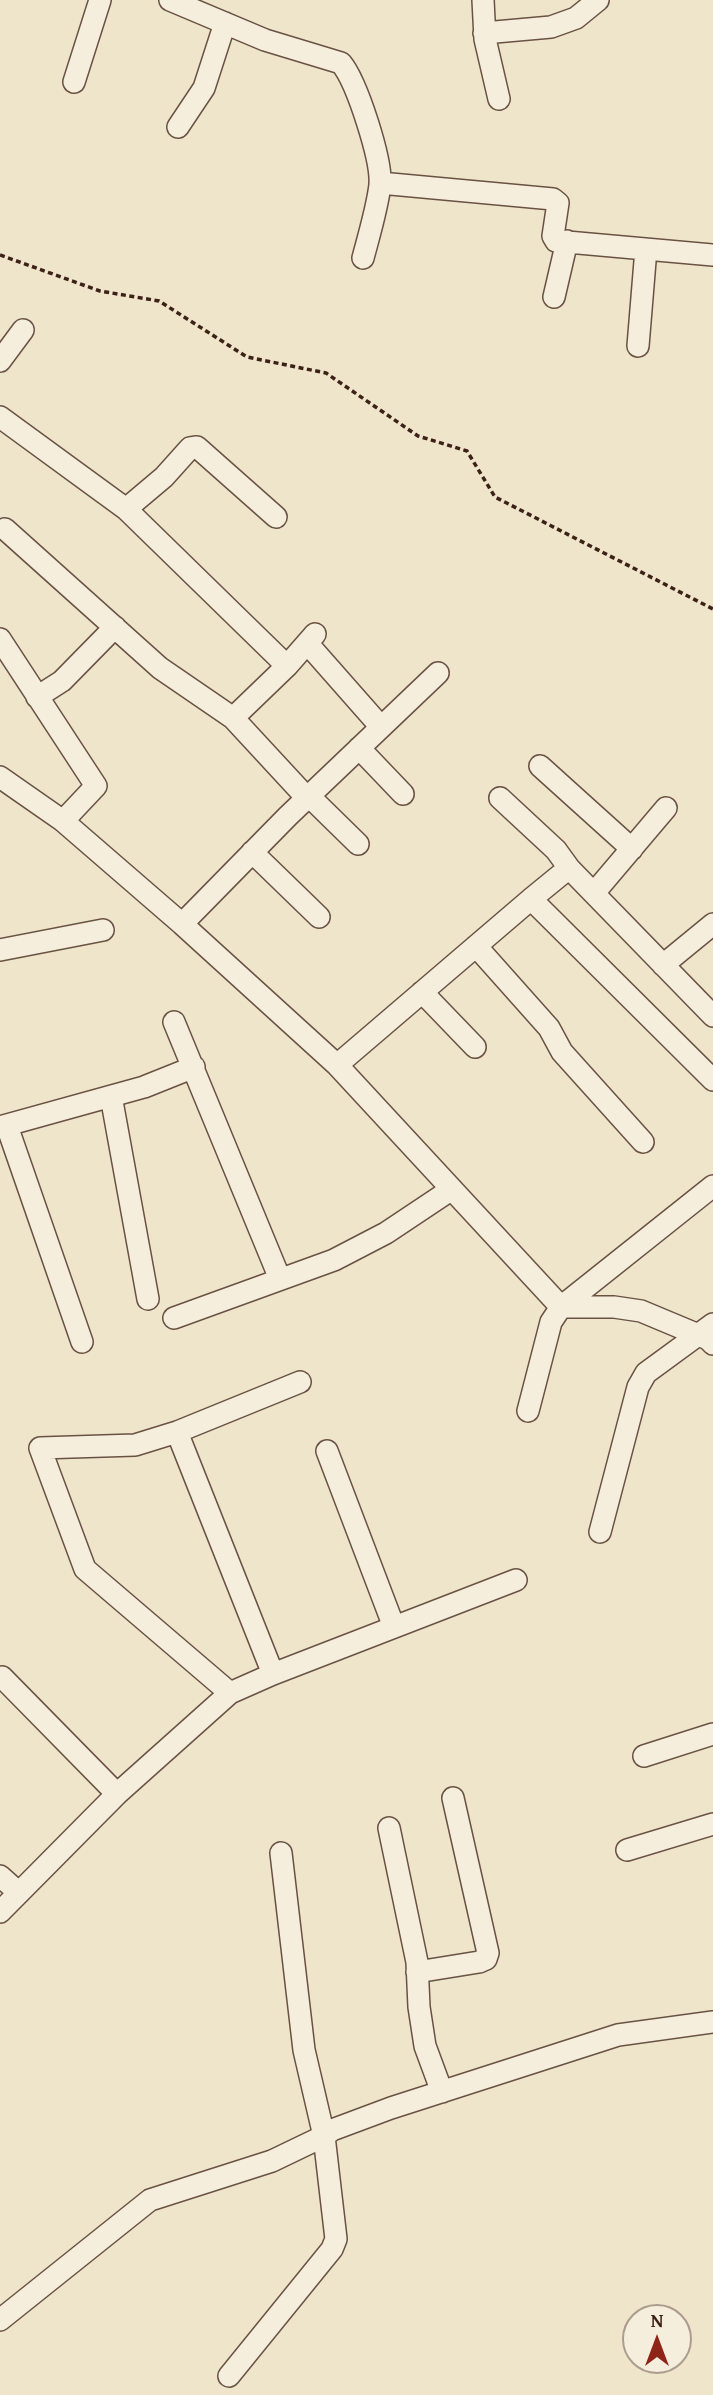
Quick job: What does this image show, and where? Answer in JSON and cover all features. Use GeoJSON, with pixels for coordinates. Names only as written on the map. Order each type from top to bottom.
{"type":"FeatureCollection","features":[{"type":"Feature","properties":{"kind":"street"},"geometry":{"type":"LineString","coordinates":[[74,82],[100,0]]}},
{"type":"Feature","properties":{"kind":"street"},"geometry":{"type":"LineString","coordinates":[[170,0],[265,40],[341,63],[348,71],[370,126],[380,183],[363,258]]}},
{"type":"Feature","properties":{"kind":"street"},"geometry":{"type":"LineString","coordinates":[[482,0],[484,33],[499,99]]}},
{"type":"Feature","properties":{"kind":"street"},"geometry":{"type":"LineString","coordinates":[[484,33],[551,27],[576,19],[598,0]]}},
{"type":"Feature","properties":{"kind":"street"},"geometry":{"type":"LineString","coordinates":[[178,127],[204,88],[225,23]]}},
{"type":"Feature","properties":{"kind":"street"},"geometry":{"type":"LineString","coordinates":[[380,183],[553,199],[558,203],[552,236],[555,241],[713,255]]}},
{"type":"Feature","properties":{"kind":"street"},"geometry":{"type":"LineString","coordinates":[[554,297],[567,242]]}},
{"type":"Feature","properties":{"kind":"street"},"geometry":{"type":"LineString","coordinates":[[638,346],[646,249]]}},
{"type":"Feature","properties":{"kind":"street"},"geometry":{"type":"LineString","coordinates":[[0,361],[23,330]]}},
{"type":"Feature","properties":{"kind":"street"},"geometry":{"type":"LineString","coordinates":[[0,417],[126,509],[286,666]]}},
{"type":"Feature","properties":{"kind":"street"},"geometry":{"type":"LineString","coordinates":[[126,509],[164,477],[190,448],[197,447],[276,517]]}},
{"type":"Feature","properties":{"kind":"street"},"geometry":{"type":"LineString","coordinates":[[5,529],[160,668],[233,718],[308,797],[358,844]]}},
{"type":"Feature","properties":{"kind":"street"},"geometry":{"type":"LineString","coordinates":[[37,697],[62,681],[115,627]]}},
{"type":"Feature","properties":{"kind":"street"},"geometry":{"type":"LineString","coordinates":[[0,639],[96,786],[63,821]]}},
{"type":"Feature","properties":{"kind":"street"},"geometry":{"type":"LineString","coordinates":[[233,718],[311,639],[381,727]]}},
{"type":"Feature","properties":{"kind":"street"},"geometry":{"type":"LineString","coordinates":[[182,924],[308,797],[438,674]]}},
{"type":"Feature","properties":{"kind":"street"},"geometry":{"type":"LineString","coordinates":[[359,748],[404,794]]}},
{"type":"Feature","properties":{"kind":"street"},"geometry":{"type":"LineString","coordinates":[[540,766],[632,849]]}},
{"type":"Feature","properties":{"kind":"street"},"geometry":{"type":"LineString","coordinates":[[0,778],[63,821],[182,924],[337,1065],[561,1307],[614,1307],[641,1311],[708,1334]]}},
{"type":"Feature","properties":{"kind":"street"},"geometry":{"type":"LineString","coordinates":[[500,798],[555,850],[569,868],[713,1016]]}},
{"type":"Feature","properties":{"kind":"street"},"geometry":{"type":"LineString","coordinates":[[594,893],[666,808]]}},
{"type":"Feature","properties":{"kind":"street"},"geometry":{"type":"LineString","coordinates":[[252,852],[319,917]]}},
{"type":"Feature","properties":{"kind":"street"},"geometry":{"type":"LineString","coordinates":[[337,1065],[569,868]]}},
{"type":"Feature","properties":{"kind":"street"},"geometry":{"type":"LineString","coordinates":[[531,899],[713,1080]]}},
{"type":"Feature","properties":{"kind":"street"},"geometry":{"type":"LineString","coordinates":[[663,965],[713,924]]}},
{"type":"Feature","properties":{"kind":"street"},"geometry":{"type":"LineString","coordinates":[[0,950],[103,930]]}},
{"type":"Feature","properties":{"kind":"street"},"geometry":{"type":"LineString","coordinates":[[476,946],[549,1028],[562,1052],[643,1142]]}},
{"type":"Feature","properties":{"kind":"street"},"geometry":{"type":"LineString","coordinates":[[422,992],[475,1047]]}},
{"type":"Feature","properties":{"kind":"street"},"geometry":{"type":"LineString","coordinates":[[174,1022],[280,1279]]}},
{"type":"Feature","properties":{"kind":"street"},"geometry":{"type":"LineString","coordinates":[[82,1342],[4,1127],[144,1087],[194,1067]]}},
{"type":"Feature","properties":{"kind":"street"},"geometry":{"type":"LineString","coordinates":[[111,1096],[148,1299]]}},
{"type":"Feature","properties":{"kind":"street"},"geometry":{"type":"LineString","coordinates":[[528,1411],[551,1322],[561,1307],[713,1186]]}},
{"type":"Feature","properties":{"kind":"street"},"geometry":{"type":"LineString","coordinates":[[174,1318],[334,1260],[386,1233],[452,1189]]}},
{"type":"Feature","properties":{"kind":"street"},"geometry":{"type":"LineString","coordinates":[[600,1532],[638,1387],[646,1373],[708,1334]]}},
{"type":"Feature","properties":{"kind":"street"},"geometry":{"type":"LineString","coordinates":[[230,1693],[85,1569],[40,1448],[135,1445],[177,1432],[300,1382]]}},
{"type":"Feature","properties":{"kind":"street"},"geometry":{"type":"LineString","coordinates":[[177,1432],[273,1674]]}},
{"type":"Feature","properties":{"kind":"street"},"geometry":{"type":"LineString","coordinates":[[327,1451],[394,1627]]}},
{"type":"Feature","properties":{"kind":"street"},"geometry":{"type":"LineString","coordinates":[[0,1912],[117,1794],[230,1693],[516,1580]]}},
{"type":"Feature","properties":{"kind":"street"},"geometry":{"type":"LineString","coordinates":[[2,1677],[117,1794]]}},
{"type":"Feature","properties":{"kind":"street"},"geometry":{"type":"LineString","coordinates":[[644,1756],[713,1734]]}},
{"type":"Feature","properties":{"kind":"street"},"geometry":{"type":"LineString","coordinates":[[417,1972],[479,1962],[486,1959],[488,1952],[453,1798]]}},
{"type":"Feature","properties":{"kind":"street"},"geometry":{"type":"LineString","coordinates":[[627,1850],[713,1824]]}},
{"type":"Feature","properties":{"kind":"street"},"geometry":{"type":"LineString","coordinates":[[389,1828],[417,1972],[425,2046],[442,2092]]}},
{"type":"Feature","properties":{"kind":"street"},"geometry":{"type":"LineString","coordinates":[[229,2376],[332,2249],[336,2239],[324,2136],[304,2050],[281,1853]]}},
{"type":"Feature","properties":{"kind":"street"},"geometry":{"type":"LineString","coordinates":[[0,1876],[19,1893]]}},
{"type":"Feature","properties":{"kind":"street"},"geometry":{"type":"LineString","coordinates":[[0,2320],[150,2200],[272,2161],[332,2130],[379,2112],[618,2035],[713,2022]]}},
{"type":"Feature","properties":{"kind":"path"},"geometry":{"type":"LineString","coordinates":[[0,255],[100,291],[159,301],[247,358],[326,373],[418,436],[467,451],[495,497],[713,609]]}}]}
